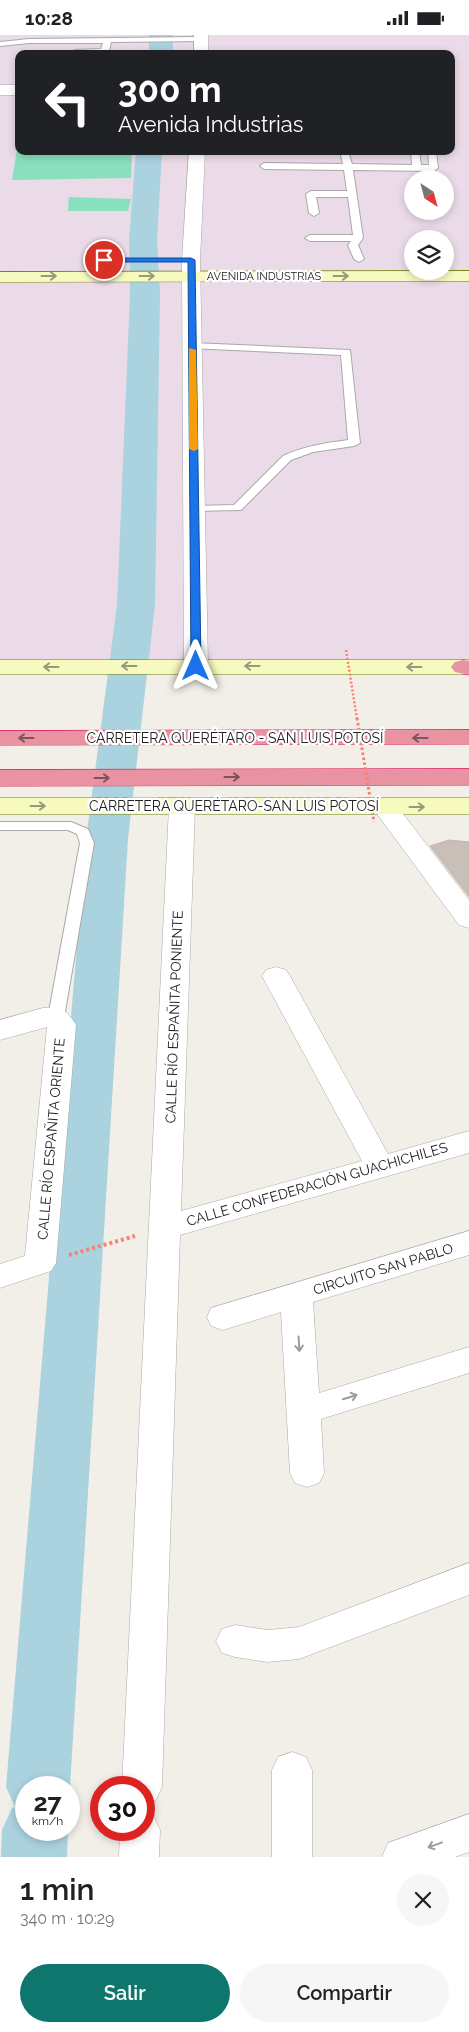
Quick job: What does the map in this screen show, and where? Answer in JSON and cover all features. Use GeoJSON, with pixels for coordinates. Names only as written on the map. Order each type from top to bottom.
{"type":"FeatureCollection","features":[{"type":"Feature","properties":{"kind":"highway","name":"CARRETERA QUERÉTARO - SAN LUIS POTOSÍ"},"geometry":{"type":"LineString","coordinates":[[0,738],[469,737]]}},
{"type":"Feature","properties":{"kind":"highway"},"geometry":{"type":"LineString","coordinates":[[0,778],[469,777]]}},
{"type":"Feature","properties":{"kind":"main road","name":"AVENIDA INDUSTRIAS"},"geometry":{"type":"LineString","coordinates":[[191,268],[368,259]]}},
{"type":"Feature","properties":{"kind":"main road","name":"AVENIDA INDUSTRIAS"},"geometry":{"type":"LineString","coordinates":[[0,260],[123,268],[191,268],[469,276]]}},
{"type":"Feature","properties":{"kind":"main road","name":"AVENIDA INDUSTRIAS"},"geometry":{"type":"LineString","coordinates":[[0,277],[123,268]]}},
{"type":"Feature","properties":{"kind":"main road"},"geometry":{"type":"LineString","coordinates":[[0,667],[467,668]]}},
{"type":"Feature","properties":{"kind":"main road","name":"CARRETERA QUERÉTARO-SAN LUIS POTOSÍ"},"geometry":{"type":"LineString","coordinates":[[0,806],[170,807],[379,814],[469,806]]}},
{"type":"Feature","properties":{"kind":"street"},"geometry":{"type":"LineString","coordinates":[[0,90],[15,90]]}},
{"type":"Feature","properties":{"kind":"street"},"geometry":{"type":"LineString","coordinates":[[196,666],[191,268],[197,155]]}},
{"type":"Feature","properties":{"kind":"street","name":"CALLE RÍO ESPAÑITA PONIENTE"},"geometry":{"type":"LineString","coordinates":[[142,1776],[154,1230],[170,807]]}},
{"type":"Feature","properties":{"kind":"street"},"geometry":{"type":"LineString","coordinates":[[379,814],[469,919]]}},
{"type":"Feature","properties":{"kind":"street"},"geometry":{"type":"LineString","coordinates":[[276,976],[380,1166]]}},
{"type":"Feature","properties":{"kind":"street"},"geometry":{"type":"LineString","coordinates":[[0,1030],[43,1018],[56,1017]]}},
{"type":"Feature","properties":{"kind":"street","name":"CALLE RÍO ESPAÑITA ORIENTE"},"geometry":{"type":"LineString","coordinates":[[53,1259],[62,1025],[56,1017]]}},
{"type":"Feature","properties":{"kind":"street","name":"CALLE CONFEDERACIÓN GUACHICHILES"},"geometry":{"type":"LineString","coordinates":[[154,1230],[469,1142]]}},
{"type":"Feature","properties":{"kind":"street","name":"CIRCUITO SAN PABLO"},"geometry":{"type":"LineString","coordinates":[[223,1317],[469,1243]]}},
{"type":"Feature","properties":{"kind":"street"},"geometry":{"type":"LineString","coordinates":[[0,1275],[53,1259]]}},
{"type":"Feature","properties":{"kind":"street","name":"CIRCUITO SAN PABLO"},"geometry":{"type":"LineString","coordinates":[[296,1295],[307,1473]]}},
{"type":"Feature","properties":{"kind":"street"},"geometry":{"type":"LineString","coordinates":[[303,1411],[469,1360]]}},
{"type":"Feature","properties":{"kind":"street"},"geometry":{"type":"LineString","coordinates":[[235,1641],[268,1646],[300,1643],[469,1579]]}},
{"type":"Feature","properties":{"kind":"street"},"geometry":{"type":"LineString","coordinates":[[292,1770],[292,1857]]}},
{"type":"Feature","properties":{"kind":"street"},"geometry":{"type":"LineString","coordinates":[[402,1857],[469,1833]]}},
{"type":"Feature","properties":{"kind":"street"},"geometry":{"type":"LineString","coordinates":[[139,1857],[140,1841]]}},
{"type":"Feature","properties":{"kind":"lane"},"geometry":{"type":"LineString","coordinates":[[0,44],[29,41],[107,40],[120,37],[133,43],[156,39],[176,39],[201,43]]}},
{"type":"Feature","properties":{"kind":"lane"},"geometry":{"type":"LineString","coordinates":[[105,50],[107,40]]}},
{"type":"Feature","properties":{"kind":"lane"},"geometry":{"type":"LineString","coordinates":[[345,155],[358,238],[353,245],[368,259]]}},
{"type":"Feature","properties":{"kind":"lane"},"geometry":{"type":"LineString","coordinates":[[415,155],[416,168]]}},
{"type":"Feature","properties":{"kind":"lane"},"geometry":{"type":"LineString","coordinates":[[264,166],[434,168],[432,155]]}},
{"type":"Feature","properties":{"kind":"lane"},"geometry":{"type":"LineString","coordinates":[[314,213],[311,194],[351,194]]}},
{"type":"Feature","properties":{"kind":"lane"},"geometry":{"type":"LineString","coordinates":[[310,238],[358,238]]}},
{"type":"Feature","properties":{"kind":"lane"},"geometry":{"type":"LineString","coordinates":[[192,345],[346,352],[354,443],[310,448],[292,456],[237,508],[194,509]]}},
{"type":"Feature","properties":{"kind":"lane"},"geometry":{"type":"LineString","coordinates":[[0,826],[71,826],[83,832],[87,843],[56,1017]]}},
{"type":"Feature","properties":{"kind":"path"},"geometry":{"type":"LineString","coordinates":[[346,650],[379,814]]}},
{"type":"Feature","properties":{"kind":"path"},"geometry":{"type":"LineString","coordinates":[[53,1259],[154,1230]]}},
{"type":"Feature","properties":{"kind":"shaded area"},"geometry":{"type":"Polygon","coordinates":[[[0,35],[469,35],[469,666],[0,667],[0,35]]]}},
{"type":"Feature","properties":{"kind":"green space"},"geometry":{"type":"Polygon","coordinates":[[[16,155],[132,155],[131,178],[12,180],[16,155]]]}},
{"type":"Feature","properties":{"kind":"green space"},"geometry":{"type":"Polygon","coordinates":[[[69,197],[131,199],[128,211],[68,211],[69,197]]]}},
{"type":"Feature","properties":{"kind":"building"},"geometry":{"type":"Polygon","coordinates":[[[449,840],[469,842],[469,897],[430,846],[449,840]]]}},
{"type":"Feature","properties":{"kind":"waterway"},"geometry":{"type":"LineString","coordinates":[[161,35],[161,50]]}},
{"type":"Feature","properties":{"kind":"waterway"},"geometry":{"type":"LineString","coordinates":[[39,1776],[107,839],[136,605],[145,294],[143,240],[149,155]]}},
{"type":"Feature","properties":{"kind":"waterway"},"geometry":{"type":"LineString","coordinates":[[34,1857],[35,1841]]}},
{"type":"Feature","properties":{"kind":"slow traffic"},"geometry":{"type":"LineString","coordinates":[[192,350],[194,449]]}},
{"type":"Feature","properties":{"kind":"route"},"geometry":{"type":"LineString","coordinates":[[104,260],[191,260],[196,666]]}}]}
